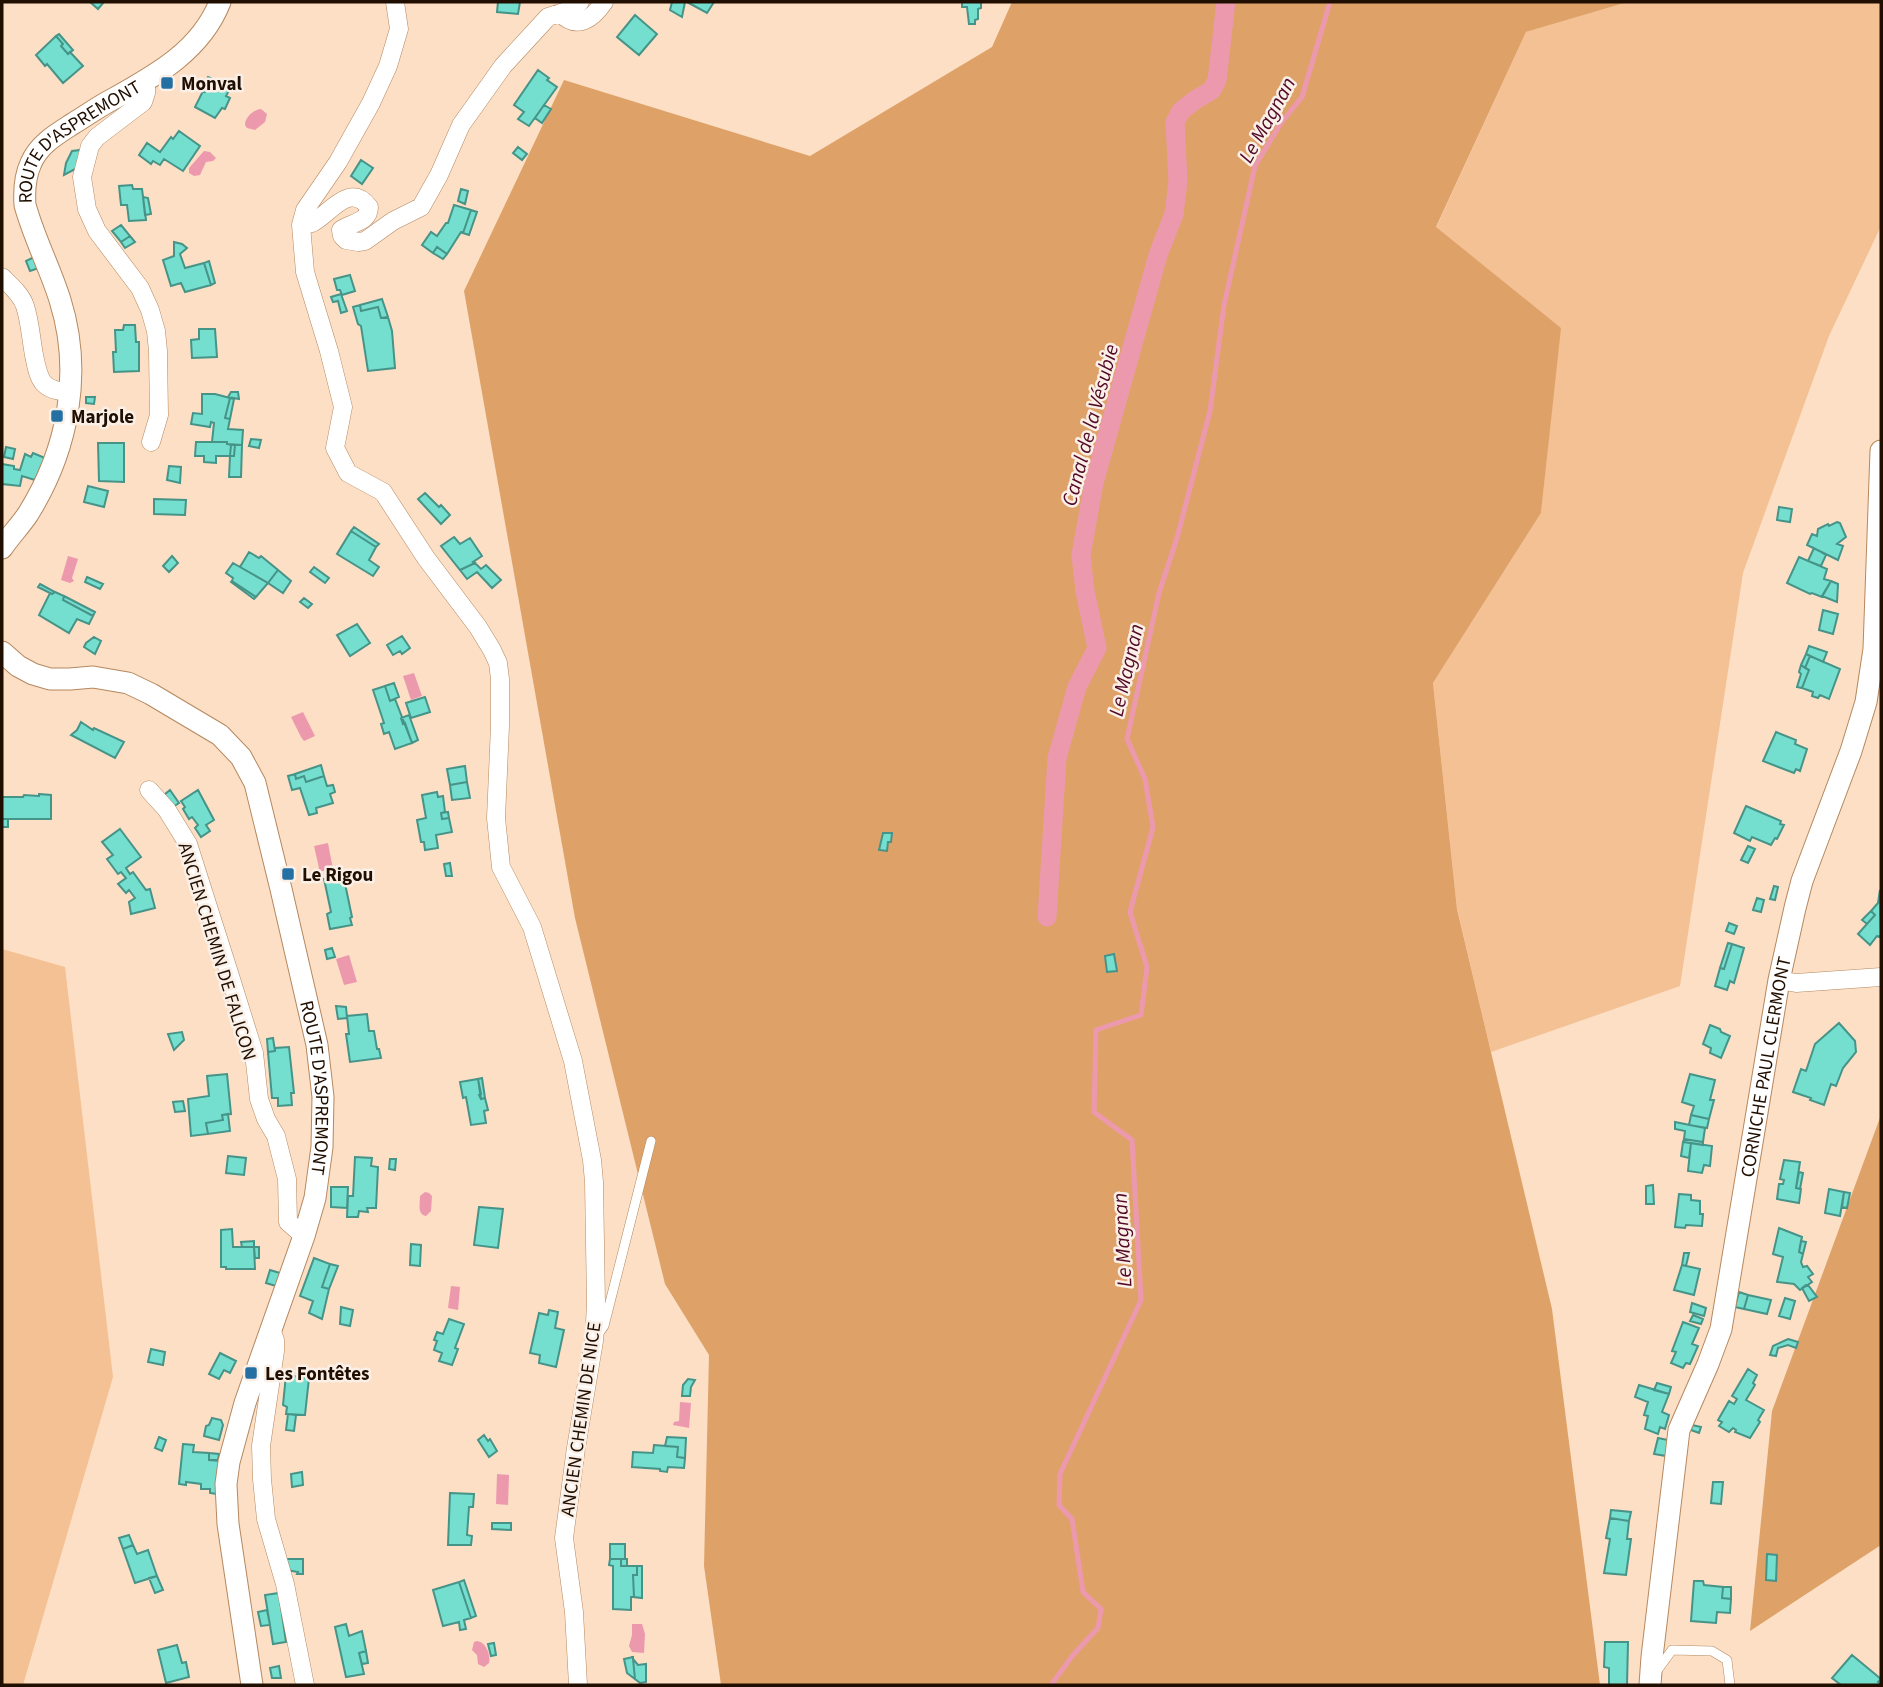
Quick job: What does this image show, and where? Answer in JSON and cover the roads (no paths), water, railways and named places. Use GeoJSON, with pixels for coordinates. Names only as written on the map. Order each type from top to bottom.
{"type":"FeatureCollection","features":[{"type":"Feature","properties":{"kind":"street","name":"ROUTE D'ASPREMONT"},"geometry":{"type":"LineString","coordinates":[[2,548],[26,518],[57,457],[70,392],[67,324],[25,205],[24,190],[31,161],[49,139],[178,59],[201,36],[220,2]]}},
{"type":"Feature","properties":{"kind":"street"},"geometry":{"type":"LineString","coordinates":[[395,2],[399,29],[388,66],[338,162],[305,210],[301,225],[313,223],[341,201],[349,198],[360,199],[369,207],[369,213],[366,218],[341,230],[346,240],[365,241],[393,220],[421,207],[439,175],[461,125],[503,66],[556,10],[570,10],[580,2]]}},
{"type":"Feature","properties":{"kind":"street"},"geometry":{"type":"LineString","coordinates":[[556,10],[566,19],[580,22],[597,12],[604,2]]}},
{"type":"Feature","properties":{"kind":"street"},"geometry":{"type":"LineString","coordinates":[[146,81],[143,102],[97,137],[90,146],[82,177],[87,209],[97,231],[140,288],[156,331],[159,415],[151,442]]}},
{"type":"Feature","properties":{"kind":"street","name":"ANCIEN CHEMIN DE NICE"},"geometry":{"type":"LineString","coordinates":[[301,225],[305,272],[343,407],[335,448],[348,473],[383,492],[426,558],[478,627],[498,663],[500,726],[496,818],[501,867],[532,927],[573,1061],[594,1182],[594,1341],[564,1538],[574,1612],[578,1685]]}},
{"type":"Feature","properties":{"kind":"street"},"geometry":{"type":"LineString","coordinates":[[2,276],[25,306],[38,377],[47,387],[58,392],[70,392]]}},
{"type":"Feature","properties":{"kind":"street","name":"CORNICHE PAUL CLERMONT"},"geometry":{"type":"LineString","coordinates":[[1651,1682],[1651,1657],[1679,1430],[1721,1329],[1779,979],[1802,881],[1851,751],[1866,702],[1874,649],[1881,451]]}},
{"type":"Feature","properties":{"kind":"street","name":"ROUTE D'ASPREMONT"},"geometry":{"type":"LineString","coordinates":[[2,652],[18,666],[50,679],[102,678],[128,683],[220,735],[235,750],[255,783],[281,889],[317,1045],[323,1097],[322,1147],[315,1198],[239,1423],[226,1484],[228,1524],[252,1685]]}},
{"type":"Feature","properties":{"kind":"street","name":"ANCIEN CHEMIN DE FALICON"},"geometry":{"type":"LineString","coordinates":[[149,790],[188,844],[252,1045],[259,1099],[276,1136],[287,1179],[288,1222],[304,1236]]}},
{"type":"Feature","properties":{"kind":"street"},"geometry":{"type":"LineString","coordinates":[[1779,979],[1796,983],[1881,977]]}},
{"type":"Feature","properties":{"kind":"street"},"geometry":{"type":"LineString","coordinates":[[271,1329],[275,1351],[261,1446],[266,1519],[285,1584],[305,1685]]}},
{"type":"Feature","properties":{"kind":"lane"},"geometry":{"type":"LineString","coordinates":[[594,1341],[604,1326],[651,1141]]}},
{"type":"Feature","properties":{"kind":"lane"},"geometry":{"type":"LineString","coordinates":[[1651,1682],[1672,1650],[1712,1651],[1727,1660],[1730,1685]]}},
{"type":"Feature","properties":{"kind":"waterway","name":"Canal de la Vésubie"},"geometry":{"type":"LineString","coordinates":[[1047,917],[1057,758],[1077,687],[1097,648],[1085,591],[1081,555],[1094,483],[1158,255],[1174,214],[1178,181],[1175,122],[1181,111],[1212,90],[1217,80],[1226,2]]}},
{"type":"Feature","properties":{"kind":"waterway","name":"Le Magnan"},"geometry":{"type":"LineString","coordinates":[[1051,1685],[1073,1655],[1098,1628],[1101,1609],[1083,1592],[1072,1519],[1059,1505],[1060,1474],[1141,1300],[1132,1140],[1094,1112],[1096,1030],[1141,1015],[1147,967],[1130,912],[1153,827],[1145,779],[1127,739],[1159,593],[1177,538],[1210,411],[1224,305],[1255,166],[1281,123],[1302,97],[1330,2]]}},
{"type":"Feature","properties":{"kind":"place","name":"Monval"},"geometry":{"type":"Point","coordinates":[167,83]}},
{"type":"Feature","properties":{"kind":"place","name":"Marjole"},"geometry":{"type":"Point","coordinates":[57,416]}},
{"type":"Feature","properties":{"kind":"place","name":"Le Rigou"},"geometry":{"type":"Point","coordinates":[288,874]}},
{"type":"Feature","properties":{"kind":"place","name":"Les Fontêtes"},"geometry":{"type":"Point","coordinates":[251,1373]}}]}
